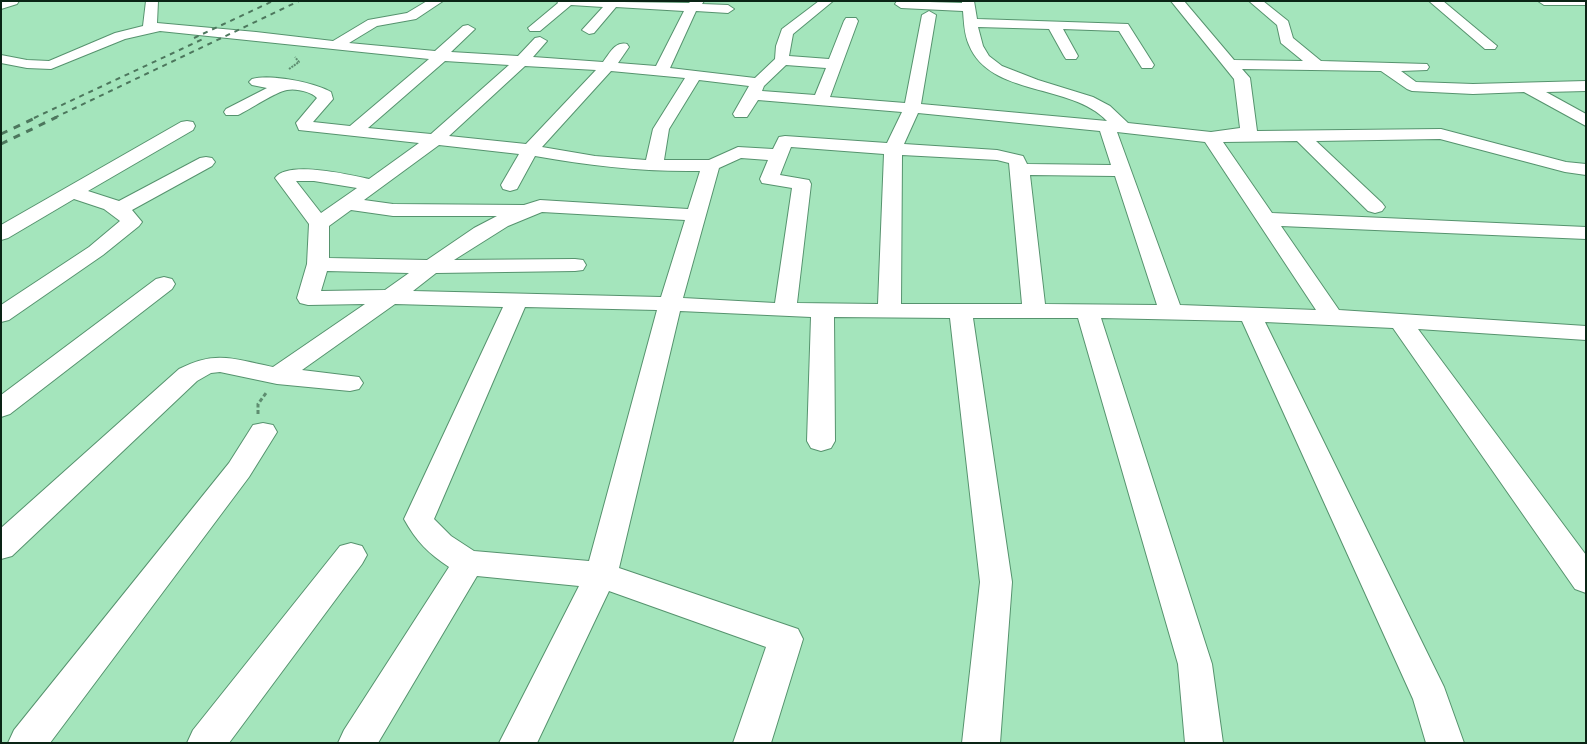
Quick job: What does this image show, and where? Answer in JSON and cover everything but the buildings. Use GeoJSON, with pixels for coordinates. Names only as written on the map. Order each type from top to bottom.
{"type":"FeatureCollection","features":[{"type":"Feature","properties":{"kind":"street"},"geometry":{"type":"LineString","coordinates":[[1,5],[13,1]]}},
{"type":"Feature","properties":{"kind":"street"},"geometry":{"type":"LineString","coordinates":[[336,46],[373,23],[411,16],[438,1]]}},
{"type":"Feature","properties":{"kind":"street"},"geometry":{"type":"LineString","coordinates":[[741,114],[755,90],[782,60],[787,32],[826,1]]}},
{"type":"Feature","properties":{"kind":"street"},"geometry":{"type":"LineString","coordinates":[[1178,1],[1242,78],[1249,132],[1211,137]]}},
{"type":"Feature","properties":{"kind":"street"},"geometry":{"type":"LineString","coordinates":[[1255,1],[1282,24],[1286,40],[1317,65]]}},
{"type":"Feature","properties":{"kind":"street"},"geometry":{"type":"LineString","coordinates":[[1435,1],[1490,46]]}},
{"type":"Feature","properties":{"kind":"street"},"geometry":{"type":"LineString","coordinates":[[1544,1],[1584,2]]}},
{"type":"Feature","properties":{"kind":"street"},"geometry":{"type":"LineString","coordinates":[[150,28],[155,2]]}},
{"type":"Feature","properties":{"kind":"street"},"geometry":{"type":"LineString","coordinates":[[319,224],[434,140],[522,62],[538,34],[565,2],[695,4],[728,9]]}},
{"type":"Feature","properties":{"kind":"street"},"geometry":{"type":"LineString","coordinates":[[589,30],[613,3]]}},
{"type":"Feature","properties":{"kind":"street"},"geometry":{"type":"LineString","coordinates":[[660,71],[695,4]]}},
{"type":"Feature","properties":{"kind":"street"},"geometry":{"type":"LineString","coordinates":[[901,4],[968,4],[976,47],[983,59],[1020,79],[1101,106],[1115,128],[1122,172],[1171,312]]}},
{"type":"Feature","properties":{"kind":"street"},"geometry":{"type":"LineString","coordinates":[[1114,12],[1147,65]]}},
{"type":"Feature","properties":{"kind":"street"},"geometry":{"type":"LineString","coordinates":[[889,311],[893,149],[912,109],[929,15]]}},
{"type":"Feature","properties":{"kind":"street"},"geometry":{"type":"LineString","coordinates":[[820,102],[851,21]]}},
{"type":"Feature","properties":{"kind":"street"},"geometry":{"type":"LineString","coordinates":[[972,23],[1123,27]]}},
{"type":"Feature","properties":{"kind":"street"},"geometry":{"type":"LineString","coordinates":[[1054,25],[1071,56]]}},
{"type":"Feature","properties":{"kind":"street"},"geometry":{"type":"LineString","coordinates":[[1,59],[27,64],[51,65],[120,36],[150,28],[170,28],[204,33],[256,36],[395,53],[695,74],[750,81],[755,90]]}},
{"type":"Feature","properties":{"kind":"street"},"geometry":{"type":"LineString","coordinates":[[354,131],[468,29]]}},
{"type":"Feature","properties":{"kind":"street"},"geometry":{"type":"LineString","coordinates":[[510,185],[530,150],[607,67],[622,48]]}},
{"type":"Feature","properties":{"kind":"street"},"geometry":{"type":"LineString","coordinates":[[782,60],[834,64]]}},
{"type":"Feature","properties":{"kind":"street"},"geometry":{"type":"LineString","coordinates":[[1231,64],[1422,67]]}},
{"type":"Feature","properties":{"kind":"street"},"geometry":{"type":"LineString","coordinates":[[1384,66],[1412,86],[1473,90],[1582,88]]}},
{"type":"Feature","properties":{"kind":"street"},"geometry":{"type":"LineString","coordinates":[[654,166],[661,129],[695,74]]}},
{"type":"Feature","properties":{"kind":"street"},"geometry":{"type":"LineString","coordinates":[[1007,116],[1020,79]]}},
{"type":"Feature","properties":{"kind":"street"},"geometry":{"type":"LineString","coordinates":[[257,82],[313,90],[325,96],[322,103],[306,120],[305,126],[530,150],[595,161],[654,166],[711,165],[725,160],[738,152],[779,155]]}},
{"type":"Feature","properties":{"kind":"street"},"geometry":{"type":"LineString","coordinates":[[232,112],[281,86]]}},
{"type":"Feature","properties":{"kind":"street"},"geometry":{"type":"LineString","coordinates":[[1528,88],[1586,121]]}},
{"type":"Feature","properties":{"kind":"street"},"geometry":{"type":"LineString","coordinates":[[755,90],[820,102],[1007,116],[1211,137],[1442,134],[1586,170]]}},
{"type":"Feature","properties":{"kind":"street"},"geometry":{"type":"LineString","coordinates":[[1,234],[187,126]]}},
{"type":"Feature","properties":{"kind":"street"},"geometry":{"type":"LineString","coordinates":[[1301,136],[1375,207]]}},
{"type":"Feature","properties":{"kind":"street"},"geometry":{"type":"LineString","coordinates":[[1211,137],[1332,318]]}},
{"type":"Feature","properties":{"kind":"street"},"geometry":{"type":"LineString","coordinates":[[785,310],[803,188],[802,184],[769,179],[785,141],[997,155],[1017,160],[1020,169],[1034,311]]}},
{"type":"Feature","properties":{"kind":"street"},"geometry":{"type":"LineString","coordinates":[[120,209],[206,162]]}},
{"type":"Feature","properties":{"kind":"street"},"geometry":{"type":"LineString","coordinates":[[518,743],[601,575],[670,304],[711,165]]}},
{"type":"Feature","properties":{"kind":"street"},"geometry":{"type":"LineString","coordinates":[[1020,169],[1122,172]]}},
{"type":"Feature","properties":{"kind":"street"},"geometry":{"type":"LineString","coordinates":[[373,185],[322,176],[293,174],[284,178],[319,224],[318,264],[308,298],[392,297],[517,300],[670,304],[785,310],[1086,311],[1250,314],[1586,333]]}},
{"type":"Feature","properties":{"kind":"street"},"geometry":{"type":"LineString","coordinates":[[1,315],[96,251],[132,222],[120,209],[99,200],[71,193]]}},
{"type":"Feature","properties":{"kind":"street"},"geometry":{"type":"LineString","coordinates":[[347,204],[393,210],[526,210]]}},
{"type":"Feature","properties":{"kind":"street"},"geometry":{"type":"LineString","coordinates":[[277,376],[473,239],[526,210],[540,206],[695,215]]}},
{"type":"Feature","properties":{"kind":"street"},"geometry":{"type":"LineString","coordinates":[[1266,219],[1586,233]]}},
{"type":"Feature","properties":{"kind":"street"},"geometry":{"type":"LineString","coordinates":[[1562,232],[1586,254]]}},
{"type":"Feature","properties":{"kind":"street"},"geometry":{"type":"LineString","coordinates":[[318,264],[432,267],[575,265]]}},
{"type":"Feature","properties":{"kind":"street"},"geometry":{"type":"LineString","coordinates":[[1,408],[164,284]]}},
{"type":"Feature","properties":{"kind":"street"},"geometry":{"type":"LineString","coordinates":[[517,300],[419,519],[424,530],[447,551],[469,562],[601,575],[786,639],[752,743]]}},
{"type":"Feature","properties":{"kind":"street"},"geometry":{"type":"LineString","coordinates":[[821,441],[823,310]]}},
{"type":"Feature","properties":{"kind":"street"},"geometry":{"type":"LineString","coordinates":[[961,311],[996,582],[980,743]]}},
{"type":"Feature","properties":{"kind":"street"},"geometry":{"type":"LineString","coordinates":[[1086,311],[1195,664],[1204,743]]}},
{"type":"Feature","properties":{"kind":"street"},"geometry":{"type":"LineString","coordinates":[[1250,314],[1431,699],[1445,743]]}},
{"type":"Feature","properties":{"kind":"street"},"geometry":{"type":"LineString","coordinates":[[1400,321],[1583,571]]}},
{"type":"Feature","properties":{"kind":"street"},"geometry":{"type":"LineString","coordinates":[[1,547],[14,521],[188,375],[205,366],[220,364],[277,376],[350,382]]}},
{"type":"Feature","properties":{"kind":"street"},"geometry":{"type":"LineString","coordinates":[[27,743],[239,470],[263,432]]}},
{"type":"Feature","properties":{"kind":"street"},"geometry":{"type":"LineString","coordinates":[[206,743],[351,556]]}},
{"type":"Feature","properties":{"kind":"street"},"geometry":{"type":"LineString","coordinates":[[358,743],[469,562]]}},
{"type":"Feature","properties":{"kind":"path"},"geometry":{"type":"LineString","coordinates":[[281,86],[281,76],[299,62],[298,58],[288,54],[307,42]]}},
{"type":"Feature","properties":{"kind":"path"},"geometry":{"type":"LineString","coordinates":[[263,432],[258,414],[258,404],[277,376]]}},
{"type":"Feature","properties":{"kind":"railway"},"geometry":{"type":"LineString","coordinates":[[194,38],[273,1]]}},
{"type":"Feature","properties":{"kind":"railway"},"geometry":{"type":"LineString","coordinates":[[54,118],[299,1]]}},
{"type":"Feature","properties":{"kind":"railway"},"geometry":{"type":"LineString","coordinates":[[34,118],[203,39]]}},
{"type":"Feature","properties":{"kind":"railway"},"geometry":{"type":"LineString","coordinates":[[1,134],[37,117]]}},
{"type":"Feature","properties":{"kind":"railway"},"geometry":{"type":"LineString","coordinates":[[1,144],[57,117]]}}]}
